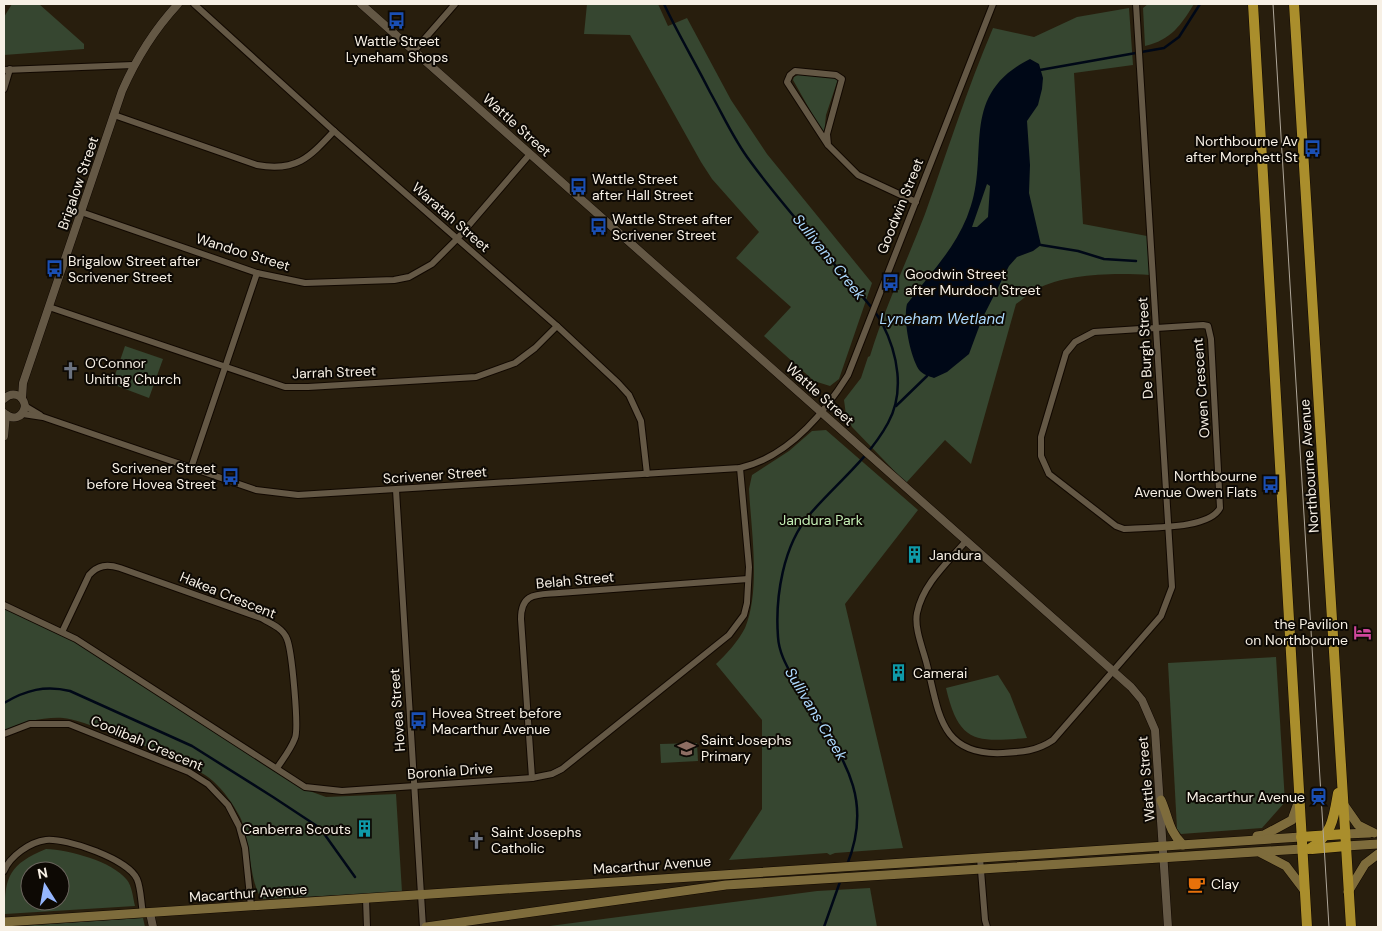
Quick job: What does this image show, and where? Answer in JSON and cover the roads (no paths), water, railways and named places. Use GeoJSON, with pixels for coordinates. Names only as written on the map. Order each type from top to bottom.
{"type":"FeatureCollection","features":[{"type":"Feature","properties":{"kind":"highway","name":"Northbourne Avenue"},"geometry":{"type":"LineString","coordinates":[[1253,4],[1301,837],[1306,849],[1305,891],[1307,927]]}},
{"type":"Feature","properties":{"kind":"highway","name":"Northbourne Avenue"},"geometry":{"type":"LineString","coordinates":[[1294,4],[1350,927]]}},
{"type":"Feature","properties":{"kind":"highway"},"geometry":{"type":"LineString","coordinates":[[1306,849],[1326,836],[1334,820],[1341,772]]}},
{"type":"Feature","properties":{"kind":"highway"},"geometry":{"type":"LineString","coordinates":[[1301,837],[1345,834]]}},
{"type":"Feature","properties":{"kind":"highway","name":"Macarthur Avenue"},"geometry":{"type":"LineString","coordinates":[[1306,849],[1346,846]]}},
{"type":"Feature","properties":{"kind":"main road"},"geometry":{"type":"LineString","coordinates":[[1227,842],[1264,835],[1292,820],[1296,813],[1299,794]]}},
{"type":"Feature","properties":{"kind":"main road"},"geometry":{"type":"LineString","coordinates":[[1161,800],[1168,815],[1170,829],[1183,845]]}},
{"type":"Feature","properties":{"kind":"main road"},"geometry":{"type":"LineString","coordinates":[[1343,803],[1358,825],[1376,832]]}},
{"type":"Feature","properties":{"kind":"main road"},"geometry":{"type":"LineString","coordinates":[[1345,834],[1376,832]]}},
{"type":"Feature","properties":{"kind":"main road","name":"Macarthur Avenue"},"geometry":{"type":"LineString","coordinates":[[424,927],[726,884],[982,868],[1165,853],[1183,845],[1301,837]]}},
{"type":"Feature","properties":{"kind":"main road"},"geometry":{"type":"LineString","coordinates":[[1346,846],[1378,844]]}},
{"type":"Feature","properties":{"kind":"main road","name":"Macarthur Avenue"},"geometry":{"type":"LineString","coordinates":[[4,922],[980,858],[1260,852],[1306,849]]}},
{"type":"Feature","properties":{"kind":"main road"},"geometry":{"type":"LineString","coordinates":[[1260,852],[1286,866],[1305,891]]}},
{"type":"Feature","properties":{"kind":"main road"},"geometry":{"type":"LineString","coordinates":[[1348,892],[1365,864],[1378,854]]}},
{"type":"Feature","properties":{"kind":"main road"},"geometry":{"type":"LineString","coordinates":[[725,874],[726,884]]}},
{"type":"Feature","properties":{"kind":"street","name":"Brigalow Street"},"geometry":{"type":"LineString","coordinates":[[24,406],[23,382],[114,115],[133,66],[157,29],[178,4]]}},
{"type":"Feature","properties":{"kind":"street","name":"Waratah Street"},"geometry":{"type":"LineString","coordinates":[[194,4],[334,131],[557,326],[618,383],[635,405],[641,420],[647,474]]}},
{"type":"Feature","properties":{"kind":"street","name":"Wattle Street"},"geometry":{"type":"LineString","coordinates":[[361,4],[875,462],[1113,671],[1142,700],[1155,730],[1165,853],[1168,927]]}},
{"type":"Feature","properties":{"kind":"street"},"geometry":{"type":"LineString","coordinates":[[414,51],[455,4]]}},
{"type":"Feature","properties":{"kind":"street","name":"Goodwin Street"},"geometry":{"type":"LineString","coordinates":[[820,412],[848,375],[993,4]]}},
{"type":"Feature","properties":{"kind":"street","name":"De Burgh Street"},"geometry":{"type":"LineString","coordinates":[[966,541],[927,587],[922,595],[917,615],[940,717],[949,736],[968,749],[986,754],[1029,752],[1053,740],[1162,616],[1172,586],[1136,4]]}},
{"type":"Feature","properties":{"kind":"street"},"geometry":{"type":"LineString","coordinates":[[4,89],[7,70],[133,66]]}},
{"type":"Feature","properties":{"kind":"street"},"geometry":{"type":"LineString","coordinates":[[828,144],[827,134],[842,79],[836,75],[795,71],[790,75],[787,82],[828,144],[858,175],[916,202]]}},
{"type":"Feature","properties":{"kind":"street"},"geometry":{"type":"LineString","coordinates":[[114,115],[257,165],[273,168],[295,165],[304,160],[314,153],[334,131]]}},
{"type":"Feature","properties":{"kind":"street","name":"Wandoo Street"},"geometry":{"type":"LineString","coordinates":[[81,212],[257,273],[305,283],[394,280],[422,271],[457,239],[530,154]]}},
{"type":"Feature","properties":{"kind":"street"},"geometry":{"type":"LineString","coordinates":[[192,468],[257,273]]}},
{"type":"Feature","properties":{"kind":"street","name":"Jarrah Street"},"geometry":{"type":"LineString","coordinates":[[49,307],[285,386],[308,387],[476,377],[515,363],[557,326]]}},
{"type":"Feature","properties":{"kind":"street","name":"Owen Crescent"},"geometry":{"type":"LineString","coordinates":[[1208,326],[1211,339],[1220,508],[1212,518],[1205,521],[1124,529],[1109,524],[1049,474],[1042,462],[1041,437],[1064,361],[1069,347],[1074,342],[1094,332],[1156,328],[1208,326]]}},
{"type":"Feature","properties":{"kind":"street","name":"Brigalow Street"},"geometry":{"type":"LineString","coordinates":[[6,397],[23,382]]}},
{"type":"Feature","properties":{"kind":"street"},"geometry":{"type":"LineString","coordinates":[[6,397],[24,406]]}},
{"type":"Feature","properties":{"kind":"street"},"geometry":{"type":"LineString","coordinates":[[4,435],[8,415],[24,406]]}},
{"type":"Feature","properties":{"kind":"street","name":"Scrivener Street"},"geometry":{"type":"LineString","coordinates":[[24,406],[43,417],[256,490],[298,495],[740,468],[752,465],[784,448],[820,412]]}},
{"type":"Feature","properties":{"kind":"street","name":"Boronia Drive"},"geometry":{"type":"LineString","coordinates":[[4,605],[62,630],[305,787],[342,792],[532,778],[552,774],[562,769],[729,634],[746,610],[748,580],[740,468]]}},
{"type":"Feature","properties":{"kind":"street","name":"Hovea Street"},"geometry":{"type":"LineString","coordinates":[[396,490],[424,927]]}},
{"type":"Feature","properties":{"kind":"street","name":"Hakea Crescent"},"geometry":{"type":"LineString","coordinates":[[62,630],[89,575],[93,570],[106,565],[120,568],[261,618],[277,627],[284,633],[289,647],[296,729],[292,745],[277,768]]}},
{"type":"Feature","properties":{"kind":"street","name":"Belah Street"},"geometry":{"type":"LineString","coordinates":[[532,778],[521,619],[522,606],[525,600],[537,595],[559,592],[748,580]]}},
{"type":"Feature","properties":{"kind":"street","name":"Coolibah Crescent"},"geometry":{"type":"LineString","coordinates":[[4,734],[30,724],[69,724],[189,772],[208,784],[228,805],[239,826],[245,848],[250,906]]}},
{"type":"Feature","properties":{"kind":"street"},"geometry":{"type":"LineString","coordinates":[[4,871],[7,864],[22,850],[46,840],[67,842],[122,863],[137,878],[152,927]]}},
{"type":"Feature","properties":{"kind":"street"},"geometry":{"type":"LineString","coordinates":[[980,858],[984,920],[987,927]]}},
{"type":"Feature","properties":{"kind":"street"},"geometry":{"type":"LineString","coordinates":[[366,899],[367,927]]}},
{"type":"Feature","properties":{"kind":"water","name":"Lyneham Wetland"},"geometry":{"type":"Polygon","coordinates":[[[1030,59],[1039,64],[1043,78],[1038,105],[1027,121],[1030,165],[1029,193],[1041,245],[1033,251],[1017,257],[1009,266],[982,319],[969,354],[947,372],[934,378],[920,371],[913,357],[907,328],[907,304],[948,252],[967,217],[974,195],[980,130],[984,110],[992,91],[1007,74],[1030,59]],[[987,184],[972,227],[977,227],[988,217],[990,186],[987,184]]]}},
{"type":"Feature","properties":{"kind":"waterway","name":"Sullivans Creek"},"geometry":{"type":"LineString","coordinates":[[664,4],[744,153],[784,205],[874,311],[888,335],[895,360],[898,386],[893,411],[888,423],[862,459],[810,514],[801,527],[787,556],[778,605],[778,637],[782,655],[796,683],[836,747],[854,789],[857,812],[855,837],[847,865]]}},
{"type":"Feature","properties":{"kind":"waterway"},"geometry":{"type":"LineString","coordinates":[[1040,70],[1164,48],[1179,37],[1200,4]]}},
{"type":"Feature","properties":{"kind":"waterway"},"geometry":{"type":"LineString","coordinates":[[1041,245],[1078,251],[1104,259],[1136,261]]}},
{"type":"Feature","properties":{"kind":"waterway"},"geometry":{"type":"LineString","coordinates":[[896,406],[927,376]]}},
{"type":"Feature","properties":{"kind":"waterway"},"geometry":{"type":"LineString","coordinates":[[4,703],[36,690],[61,689],[70,691],[192,746],[320,828],[355,877]]}},
{"type":"Feature","properties":{"kind":"waterway","name":"Sullivans Creek"},"geometry":{"type":"LineString","coordinates":[[824,927],[841,879]]}},
{"type":"Feature","properties":{"kind":"tram line"},"geometry":{"type":"LineString","coordinates":[[1273,4],[1329,927]]}},
{"type":"Feature","properties":{"kind":"place","name":"Wattle Street Lyneham Shops"},"geometry":{"type":"Point","coordinates":[397,21]}},
{"type":"Feature","properties":{"kind":"place","name":"Northbourne Av after Morphett St"},"geometry":{"type":"Point","coordinates":[1312,149]}},
{"type":"Feature","properties":{"kind":"place","name":"Wattle Street after Hall Street"},"geometry":{"type":"Point","coordinates":[578,187]}},
{"type":"Feature","properties":{"kind":"place","name":"Wattle Street after Scrivener Street"},"geometry":{"type":"Point","coordinates":[598,227]}},
{"type":"Feature","properties":{"kind":"place","name":"Brigalow Street after Scrivener Street"},"geometry":{"type":"Point","coordinates":[54,269]}},
{"type":"Feature","properties":{"kind":"place","name":"Goodwin Street after Murdoch Street"},"geometry":{"type":"Point","coordinates":[891,282]}},
{"type":"Feature","properties":{"kind":"place","name":"O'Connor Uniting Church"},"geometry":{"type":"Point","coordinates":[71,371]}},
{"type":"Feature","properties":{"kind":"place","name":"Scrivener Street before Hovea Street"},"geometry":{"type":"Point","coordinates":[230,476]}},
{"type":"Feature","properties":{"kind":"place","name":"Northbourne Avenue Owen Flats"},"geometry":{"type":"Point","coordinates":[1271,484]}},
{"type":"Feature","properties":{"kind":"place","name":"Jandura"},"geometry":{"type":"Point","coordinates":[915,555]}},
{"type":"Feature","properties":{"kind":"place","name":"the Pavilion on Northbourne"},"geometry":{"type":"Point","coordinates":[1362,632]}},
{"type":"Feature","properties":{"kind":"place","name":"Camerai"},"geometry":{"type":"Point","coordinates":[899,673]}},
{"type":"Feature","properties":{"kind":"place","name":"Hovea Street before Macarthur Avenue"},"geometry":{"type":"Point","coordinates":[418,721]}},
{"type":"Feature","properties":{"kind":"place","name":"Saint Josephs Primary"},"geometry":{"type":"Point","coordinates":[687,748]}},
{"type":"Feature","properties":{"kind":"place","name":"Macarthur Avenue"},"geometry":{"type":"Point","coordinates":[1319,797]}},
{"type":"Feature","properties":{"kind":"place","name":"Canberra Scouts"},"geometry":{"type":"Point","coordinates":[365,829]}},
{"type":"Feature","properties":{"kind":"place","name":"Saint Josephs Catholic"},"geometry":{"type":"Point","coordinates":[477,840]}},
{"type":"Feature","properties":{"kind":"place","name":"Clay"},"geometry":{"type":"Point","coordinates":[1197,884]}},
{"type":"Feature","properties":{"kind":"park label","name":"Jandura Park"},"geometry":{"type":"Point","coordinates":[821,520]}}]}
